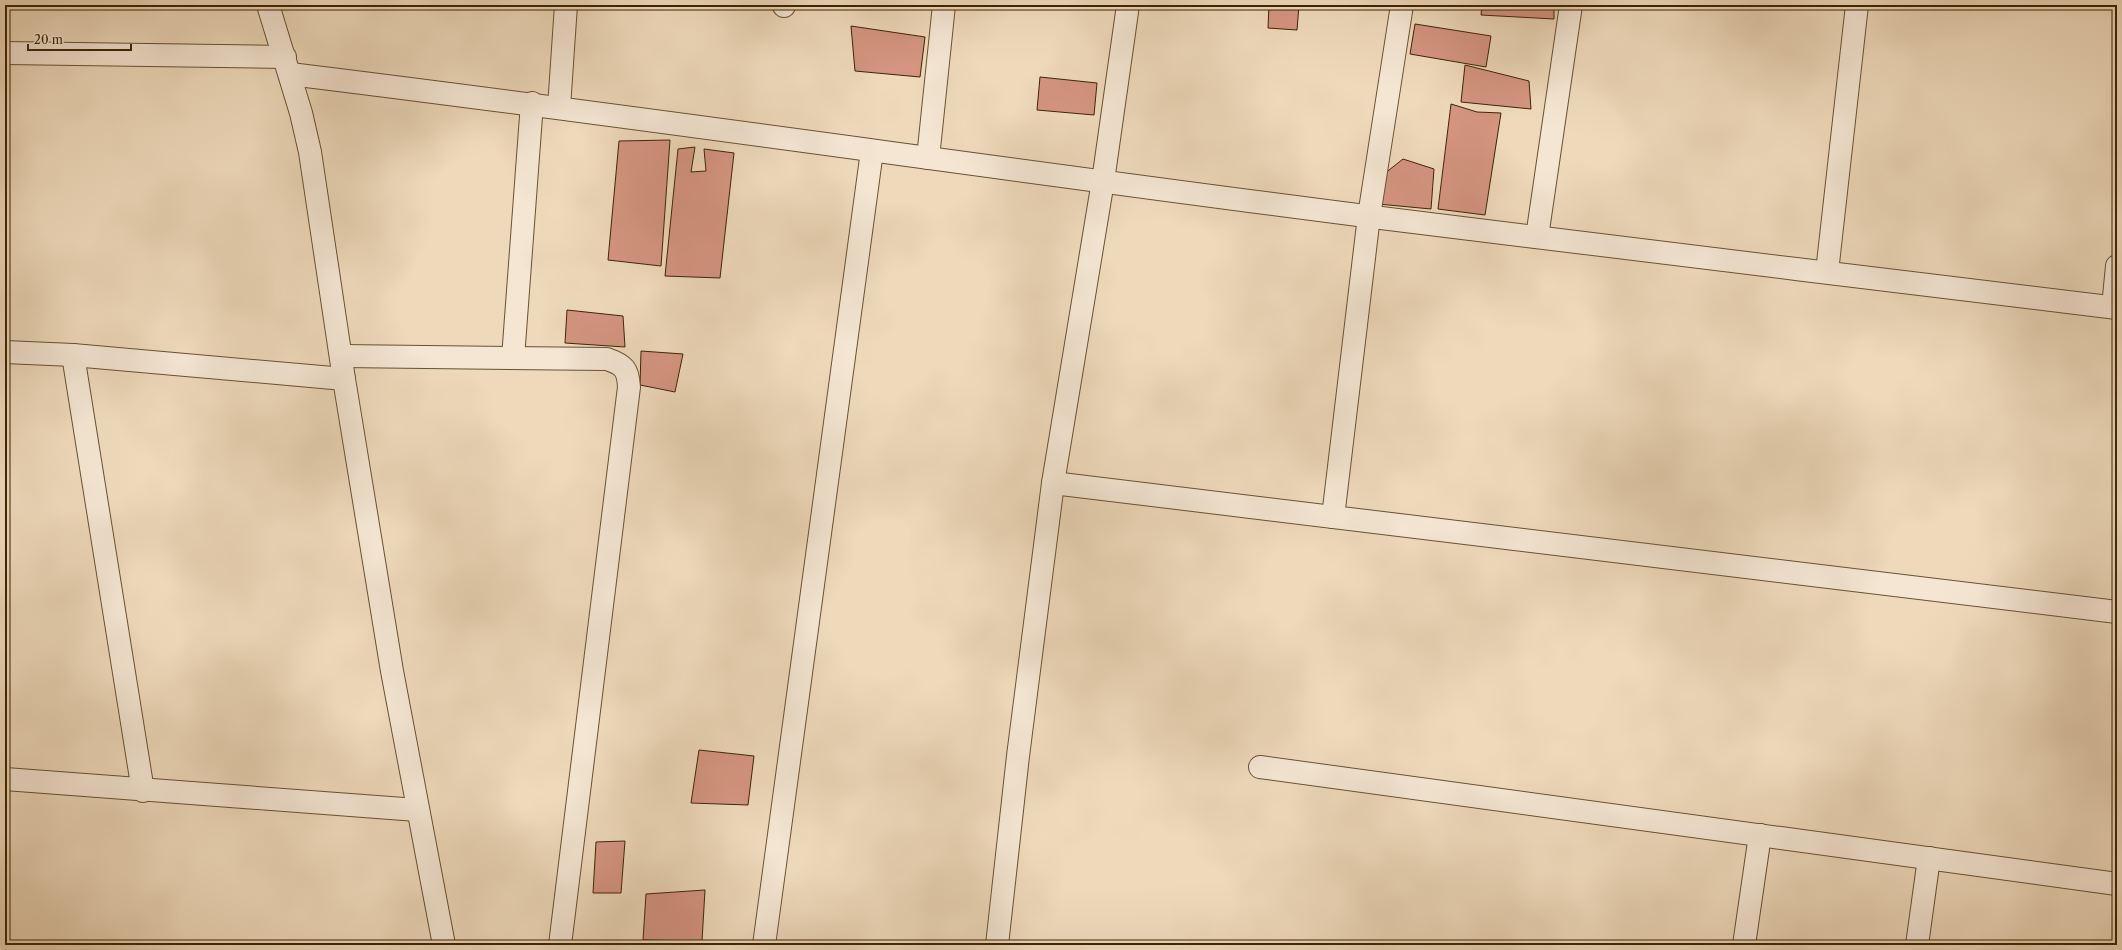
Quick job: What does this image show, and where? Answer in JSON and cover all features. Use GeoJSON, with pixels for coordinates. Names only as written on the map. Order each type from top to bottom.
{"type":"FeatureCollection","features":[{"type":"Feature","properties":{"kind":"street"},"geometry":{"type":"LineString","coordinates":[[268,5],[287,65],[310,152],[344,379],[417,810],[444,945]]}},
{"type":"Feature","properties":{"kind":"street"},"geometry":{"type":"LineString","coordinates":[[559,107],[566,5]]}},
{"type":"Feature","properties":{"kind":"street"},"geometry":{"type":"LineString","coordinates":[[928,158],[944,5]]}},
{"type":"Feature","properties":{"kind":"street"},"geometry":{"type":"LineString","coordinates":[[997,945],[1018,756],[1053,483],[1103,181],[1128,5]]}},
{"type":"Feature","properties":{"kind":"street"},"geometry":{"type":"LineString","coordinates":[[1333,517],[1369,216],[1402,5]]}},
{"type":"Feature","properties":{"kind":"street"},"geometry":{"type":"LineString","coordinates":[[1537,237],[1571,5]]}},
{"type":"Feature","properties":{"kind":"street"},"geometry":{"type":"LineString","coordinates":[[1827,272],[1857,5]]}},
{"type":"Feature","properties":{"kind":"street"},"geometry":{"type":"LineString","coordinates":[[5,53],[287,65],[532,103],[872,152],[928,158],[1369,216],[2115,308],[2117,266]]}},
{"type":"Feature","properties":{"kind":"street"},"geometry":{"type":"LineString","coordinates":[[513,358],[532,103]]}},
{"type":"Feature","properties":{"kind":"street"},"geometry":{"type":"LineString","coordinates":[[764,945],[872,152]]}},
{"type":"Feature","properties":{"kind":"street"},"geometry":{"type":"LineString","coordinates":[[5,352],[73,355],[344,379]]}},
{"type":"Feature","properties":{"kind":"street"},"geometry":{"type":"LineString","coordinates":[[73,355],[143,791]]}},
{"type":"Feature","properties":{"kind":"street"},"geometry":{"type":"LineString","coordinates":[[341,356],[607,359],[621,363],[628,375],[629,387],[560,945]]}},
{"type":"Feature","properties":{"kind":"street"},"geometry":{"type":"LineString","coordinates":[[1053,483],[2117,612]]}},
{"type":"Feature","properties":{"kind":"street"},"geometry":{"type":"LineString","coordinates":[[1260,767],[2117,884]]}},
{"type":"Feature","properties":{"kind":"street"},"geometry":{"type":"LineString","coordinates":[[5,779],[143,791],[417,810]]}},
{"type":"Feature","properties":{"kind":"street"},"geometry":{"type":"LineString","coordinates":[[1744,945],[1760,835]]}},
{"type":"Feature","properties":{"kind":"street"},"geometry":{"type":"LineString","coordinates":[[1917,945],[1928,858]]}},
{"type":"Feature","properties":{"kind":"building"},"geometry":{"type":"Polygon","coordinates":[[[1269,5],[1299,5],[1297,30],[1268,28],[1269,5]]]}},
{"type":"Feature","properties":{"kind":"building"},"geometry":{"type":"Polygon","coordinates":[[[1482,5],[1554,5],[1554,19],[1481,15],[1482,5]]]}},
{"type":"Feature","properties":{"kind":"building"},"geometry":{"type":"Polygon","coordinates":[[[1415,24],[1491,36],[1486,67],[1410,54],[1415,24]]]}},
{"type":"Feature","properties":{"kind":"building"},"geometry":{"type":"Polygon","coordinates":[[[851,26],[925,37],[920,77],[855,71],[851,26]]]}},
{"type":"Feature","properties":{"kind":"building"},"geometry":{"type":"Polygon","coordinates":[[[1465,65],[1529,81],[1531,109],[1461,102],[1465,65]]]}},
{"type":"Feature","properties":{"kind":"building"},"geometry":{"type":"Polygon","coordinates":[[[1040,77],[1097,83],[1094,115],[1037,110],[1040,77]]]}},
{"type":"Feature","properties":{"kind":"building"},"geometry":{"type":"Polygon","coordinates":[[[1451,104],[1477,112],[1501,113],[1485,215],[1438,209],[1451,104]]]}},
{"type":"Feature","properties":{"kind":"building"},"geometry":{"type":"Polygon","coordinates":[[[670,140],[661,266],[608,260],[619,141],[670,140]]]}},
{"type":"Feature","properties":{"kind":"building"},"geometry":{"type":"Polygon","coordinates":[[[695,147],[691,172],[706,171],[704,149],[734,153],[720,278],[665,276],[678,149],[695,147]]]}},
{"type":"Feature","properties":{"kind":"building"},"geometry":{"type":"Polygon","coordinates":[[[1403,159],[1434,169],[1431,209],[1378,204],[1384,174],[1403,159]]]}},
{"type":"Feature","properties":{"kind":"building"},"geometry":{"type":"Polygon","coordinates":[[[567,310],[623,316],[625,347],[565,343],[567,310]]]}},
{"type":"Feature","properties":{"kind":"building"},"geometry":{"type":"Polygon","coordinates":[[[641,351],[683,354],[675,392],[640,385],[641,351]]]}},
{"type":"Feature","properties":{"kind":"building"},"geometry":{"type":"Polygon","coordinates":[[[699,750],[754,756],[748,805],[691,803],[699,750]]]}},
{"type":"Feature","properties":{"kind":"building"},"geometry":{"type":"Polygon","coordinates":[[[625,841],[621,893],[593,893],[596,842],[625,841]]]}},
{"type":"Feature","properties":{"kind":"building"},"geometry":{"type":"Polygon","coordinates":[[[705,890],[702,941],[643,940],[646,894],[705,890]]]}}]}
